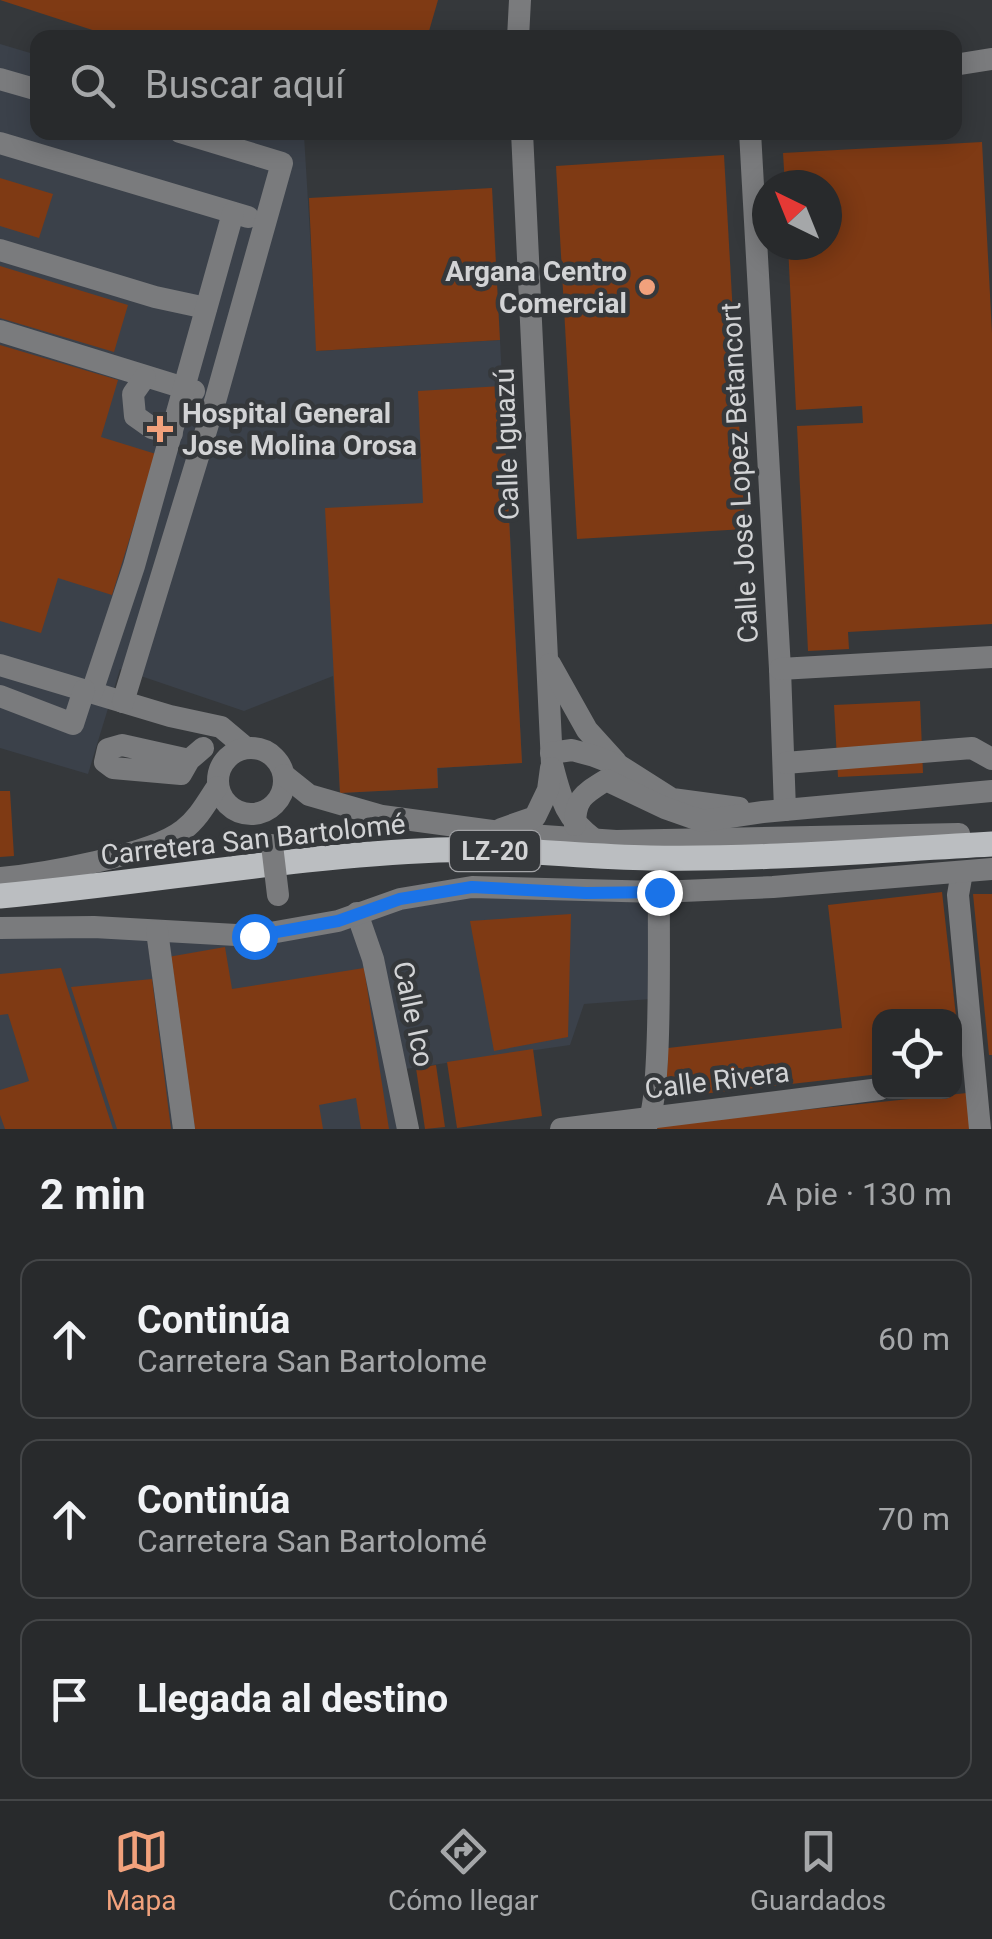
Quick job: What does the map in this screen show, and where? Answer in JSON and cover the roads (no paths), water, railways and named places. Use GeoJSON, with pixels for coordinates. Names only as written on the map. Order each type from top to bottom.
{"type":"FeatureCollection","features":[{"type":"Feature","properties":{"kind":"main road","name":"Carretera San Bartolomé"},"geometry":{"type":"LineString","coordinates":[[0,896],[321,856],[443,849],[670,858],[764,857],[992,844]]}},
{"type":"Feature","properties":{"kind":"main road","name":"Carretera San Bartolomé"},"geometry":{"type":"LineString","coordinates":[[0,907],[326,868],[443,862],[652,868],[794,866],[992,856]]}},
{"type":"Feature","properties":{"kind":"street"},"geometry":{"type":"LineString","coordinates":[[518,30],[520,0]]}},
{"type":"Feature","properties":{"kind":"street"},"geometry":{"type":"LineString","coordinates":[[962,64],[991,61],[992,49]]}},
{"type":"Feature","properties":{"kind":"street"},"geometry":{"type":"LineString","coordinates":[[0,78],[30,87]]}},
{"type":"Feature","properties":{"kind":"street"},"geometry":{"type":"LineString","coordinates":[[123,702],[216,398],[282,163],[206,140]]}},
{"type":"Feature","properties":{"kind":"street","name":"Calle Iguazú"},"geometry":{"type":"LineString","coordinates":[[522,140],[551,759]]}},
{"type":"Feature","properties":{"kind":"street","name":"Calle Jose Lopez Betancort"},"geometry":{"type":"LineString","coordinates":[[750,140],[785,763],[774,811]]}},
{"type":"Feature","properties":{"kind":"street"},"geometry":{"type":"LineString","coordinates":[[0,144],[265,222]]}},
{"type":"Feature","properties":{"kind":"street"},"geometry":{"type":"LineString","coordinates":[[0,696],[73,724],[134,566],[233,213]]}},
{"type":"Feature","properties":{"kind":"street"},"geometry":{"type":"LineString","coordinates":[[0,250],[155,297],[206,308]]}},
{"type":"Feature","properties":{"kind":"street"},"geometry":{"type":"LineString","coordinates":[[0,331],[216,398]]}},
{"type":"Feature","properties":{"kind":"street"},"geometry":{"type":"LineString","coordinates":[[144,377],[133,394],[135,416],[152,428],[172,432]]}},
{"type":"Feature","properties":{"kind":"street"},"geometry":{"type":"LineString","coordinates":[[546,657],[613,773]]}},
{"type":"Feature","properties":{"kind":"street"},"geometry":{"type":"LineString","coordinates":[[780,669],[992,658]]}},
{"type":"Feature","properties":{"kind":"street"},"geometry":{"type":"LineString","coordinates":[[0,665],[220,727],[246,748],[263,750],[277,760],[284,775],[280,797],[264,812],[244,814],[226,805],[217,782],[170,716]]}},
{"type":"Feature","properties":{"kind":"street"},"geometry":{"type":"LineString","coordinates":[[217,782],[226,758],[246,748]]}},
{"type":"Feature","properties":{"kind":"street"},"geometry":{"type":"LineString","coordinates":[[785,763],[972,748],[992,759]]}},
{"type":"Feature","properties":{"kind":"street"},"geometry":{"type":"LineString","coordinates":[[551,759],[613,773],[665,808],[702,821],[992,791]]}},
{"type":"Feature","properties":{"kind":"street"},"geometry":{"type":"LineString","coordinates":[[551,759],[566,810],[576,825],[595,840]]}},
{"type":"Feature","properties":{"kind":"street"},"geometry":{"type":"LineString","coordinates":[[494,831],[535,817],[548,790],[551,759]]}},
{"type":"Feature","properties":{"kind":"street"},"geometry":{"type":"LineString","coordinates":[[576,825],[576,807],[586,793],[613,773]]}},
{"type":"Feature","properties":{"kind":"street","name":"Carretera San Bartolomé"},"geometry":{"type":"LineString","coordinates":[[284,775],[309,796],[382,816],[595,840],[992,833]]}},
{"type":"Feature","properties":{"kind":"street","name":"Carretera San Bartolomé"},"geometry":{"type":"LineString","coordinates":[[0,878],[42,873],[152,845],[180,832],[197,817],[217,782]]}},
{"type":"Feature","properties":{"kind":"street"},"geometry":{"type":"LineString","coordinates":[[264,812],[287,930]]}},
{"type":"Feature","properties":{"kind":"street"},"geometry":{"type":"LineString","coordinates":[[0,928],[94,927],[254,936],[338,921],[400,899],[472,887],[659,892],[774,888],[992,869]]}},
{"type":"Feature","properties":{"kind":"street"},"geometry":{"type":"LineString","coordinates":[[962,872],[958,894],[980,1129]]}},
{"type":"Feature","properties":{"kind":"street"},"geometry":{"type":"LineString","coordinates":[[648,1124],[659,892]]}},
{"type":"Feature","properties":{"kind":"street","name":"Calle Ico"},"geometry":{"type":"LineString","coordinates":[[357,913],[372,959],[408,1129]]}},
{"type":"Feature","properties":{"kind":"street"},"geometry":{"type":"LineString","coordinates":[[157,931],[184,1129]]}},
{"type":"Feature","properties":{"kind":"street","name":"Calle Rivera"},"geometry":{"type":"LineString","coordinates":[[562,1129],[648,1124],[872,1091]]}},
{"type":"Feature","properties":{"kind":"place","name":"Argana Centro Comercial"},"geometry":{"type":"Point","coordinates":[647,287]}},
{"type":"Feature","properties":{"kind":"place","name":"Hospital General Jose Molina Orosa"},"geometry":{"type":"Point","coordinates":[160,429]}}]}
